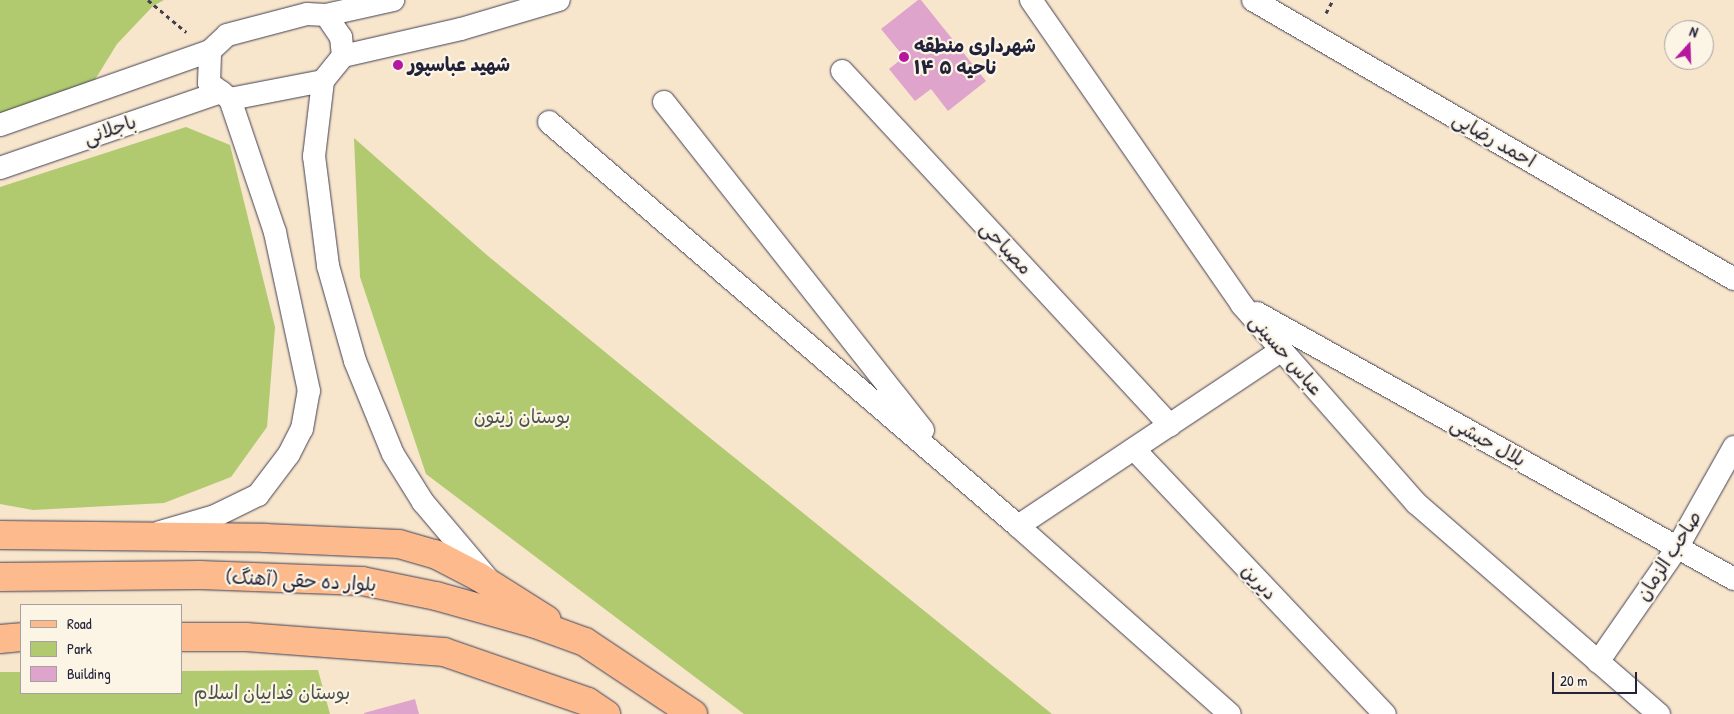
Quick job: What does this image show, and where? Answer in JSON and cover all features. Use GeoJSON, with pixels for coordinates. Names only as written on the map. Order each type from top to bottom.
{"type":"FeatureCollection","features":[{"type":"Feature","properties":{"kind":"main road"},"geometry":{"type":"LineString","coordinates":[[0,536],[144,537],[399,544],[435,554],[494,586],[532,609],[568,636]]}},
{"type":"Feature","properties":{"kind":"main road","name":"بلوار ده حقی (آهنگ)"},"geometry":{"type":"LineString","coordinates":[[0,577],[200,575],[362,581],[436,596],[568,636],[600,652],[693,714]]}},
{"type":"Feature","properties":{"kind":"main road"},"geometry":{"type":"LineString","coordinates":[[0,639],[20,637]]}},
{"type":"Feature","properties":{"kind":"main road"},"geometry":{"type":"LineString","coordinates":[[182,637],[246,637],[444,652],[588,702],[606,714]]}},
{"type":"Feature","properties":{"kind":"street"},"geometry":{"type":"LineString","coordinates":[[0,125],[210,51],[227,35],[307,14],[326,15],[393,0]]}},
{"type":"Feature","properties":{"kind":"street"},"geometry":{"type":"LineString","coordinates":[[494,586],[423,502],[393,454],[355,361],[328,266],[314,156],[323,81],[343,56],[461,29],[558,0]]}},
{"type":"Feature","properties":{"kind":"street","name":"عباس حسینی"},"geometry":{"type":"LineString","coordinates":[[1031,0],[1242,305],[1416,504],[1659,714]]}},
{"type":"Feature","properties":{"kind":"street","name":"احمد رضایی"},"geometry":{"type":"LineString","coordinates":[[1253,0],[1734,279]]}},
{"type":"Feature","properties":{"kind":"street"},"geometry":{"type":"LineString","coordinates":[[326,15],[341,37],[343,56]]}},
{"type":"Feature","properties":{"kind":"street"},"geometry":{"type":"LineString","coordinates":[[144,537],[215,516],[258,495],[289,454],[302,429],[310,391],[274,232],[225,96],[210,83],[210,51]]}},
{"type":"Feature","properties":{"kind":"street","name":"مصباحی"},"geometry":{"type":"LineString","coordinates":[[842,71],[1170,425]]}},
{"type":"Feature","properties":{"kind":"street","name":"باجلانی"},"geometry":{"type":"LineString","coordinates":[[0,168],[225,96],[323,81]]}},
{"type":"Feature","properties":{"kind":"street"},"geometry":{"type":"LineString","coordinates":[[664,102],[954,470]]}},
{"type":"Feature","properties":{"kind":"street"},"geometry":{"type":"LineString","coordinates":[[549,122],[954,470],[1230,714]]}},
{"type":"Feature","properties":{"kind":"street","name":"بلال حبشی"},"geometry":{"type":"LineString","coordinates":[[1242,305],[1734,579]]}},
{"type":"Feature","properties":{"kind":"street"},"geometry":{"type":"LineString","coordinates":[[1018,526],[1282,350]]}},
{"type":"Feature","properties":{"kind":"street","name":"صاحب الزمان"},"geometry":{"type":"LineString","coordinates":[[1598,662],[1677,548],[1734,447]]}},
{"type":"Feature","properties":{"kind":"street","name":"دیرین"},"geometry":{"type":"LineString","coordinates":[[1134,449],[1385,714]]}},
{"type":"Feature","properties":{"kind":"path"},"geometry":{"type":"LineString","coordinates":[[148,0],[210,51]]}},
{"type":"Feature","properties":{"kind":"green space"},"geometry":{"type":"Polygon","coordinates":[[[0,0],[164,0],[153,6],[117,44],[88,91],[0,121],[0,0]]]}},
{"type":"Feature","properties":{"kind":"green space"},"geometry":{"type":"Polygon","coordinates":[[[186,127],[230,145],[275,327],[267,427],[231,477],[164,503],[33,510],[0,504],[0,187],[186,127]]]}},
{"type":"Feature","properties":{"kind":"green space","name":"بوستان زیتون"},"geometry":{"type":"Polygon","coordinates":[[[354,138],[488,256],[1052,714],[744,714],[426,474],[360,277],[354,138]]]}},
{"type":"Feature","properties":{"kind":"green space","name":"بوستان فداییان اسلام"},"geometry":{"type":"Polygon","coordinates":[[[318,670],[330,714],[0,714],[0,672],[20,672],[20,694],[182,694],[182,671],[318,670]]]}},
{"type":"Feature","properties":{"kind":"building"},"geometry":{"type":"Polygon","coordinates":[[[918,0],[921,0],[986,81],[948,111],[931,89],[915,101],[889,69],[904,57],[881,29],[918,0]]]}},
{"type":"Feature","properties":{"kind":"building"},"geometry":{"type":"Polygon","coordinates":[[[415,699],[419,714],[364,714],[364,713],[415,699]]]}},
{"type":"Feature","properties":{"kind":"place","name":"شهرداری منطقه ۱۴ ناحیه ۵"},"geometry":{"type":"Point","coordinates":[904,57]}},
{"type":"Feature","properties":{"kind":"place","name":"شهید عباسپور"},"geometry":{"type":"Point","coordinates":[398,65]}}]}
